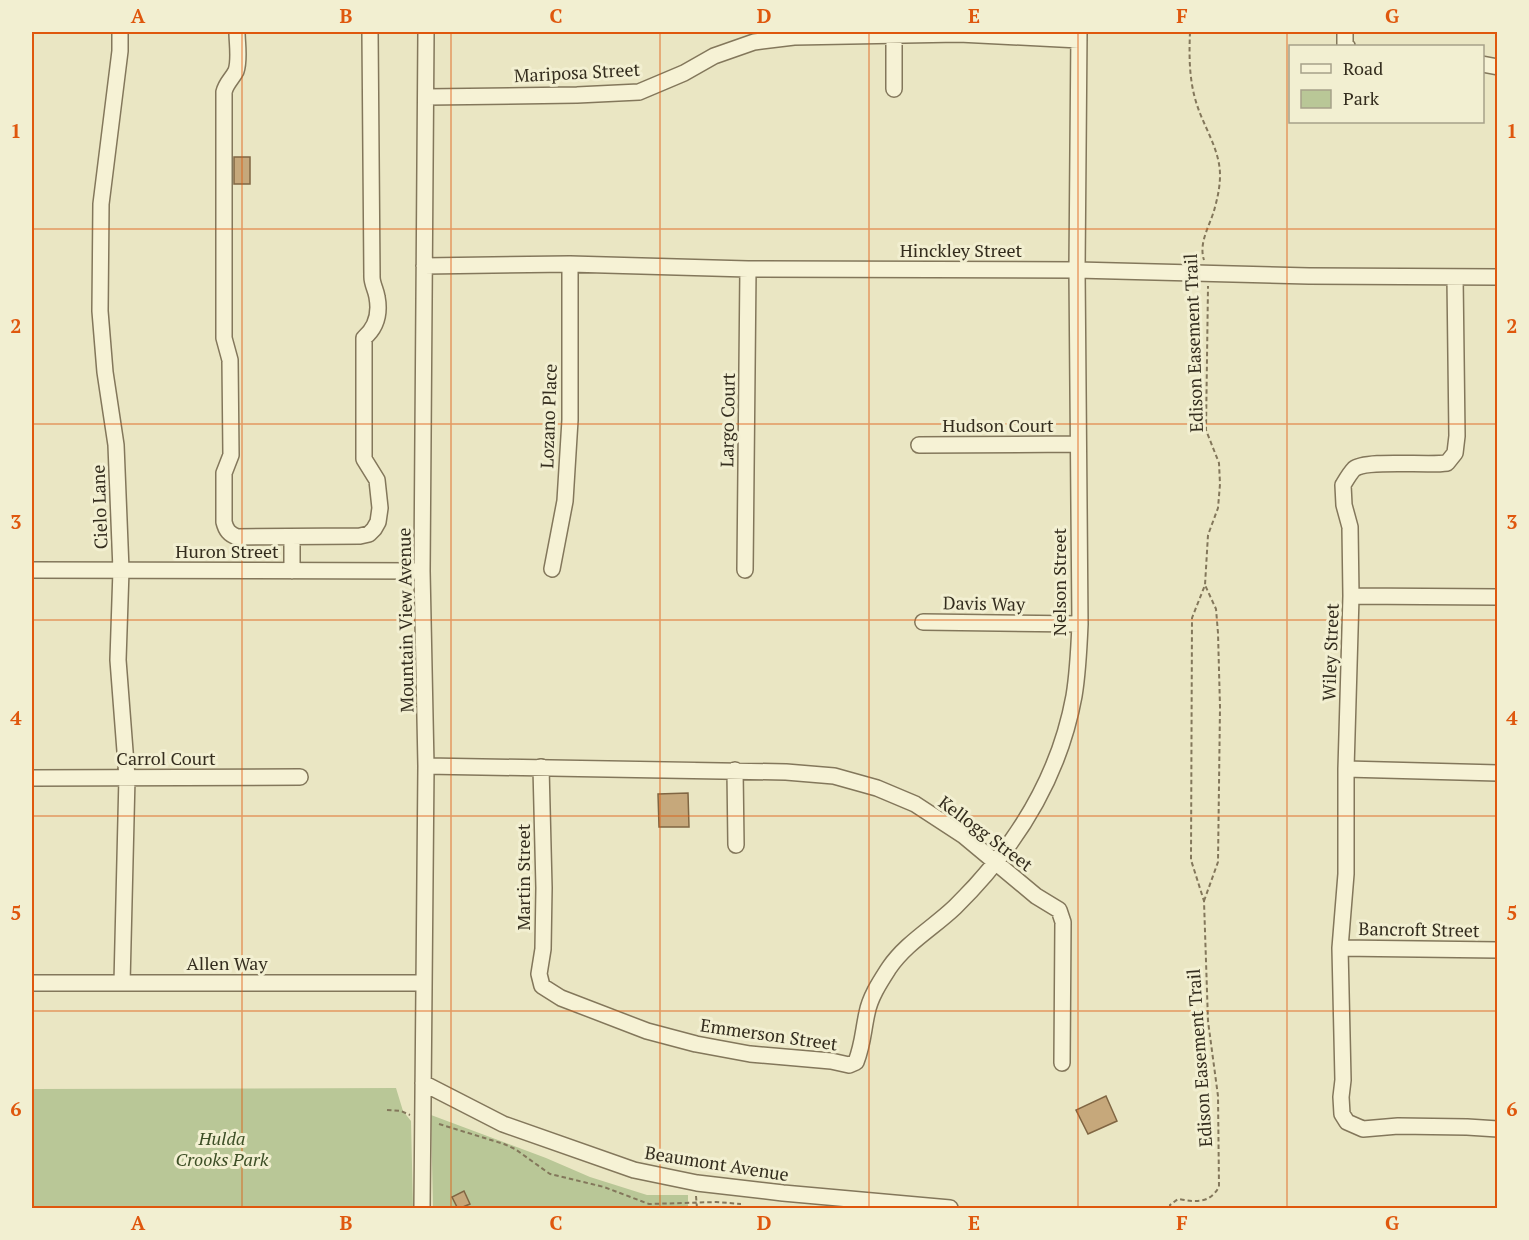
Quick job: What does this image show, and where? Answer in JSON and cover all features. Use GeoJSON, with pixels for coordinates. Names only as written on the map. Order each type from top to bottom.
{"type":"FeatureCollection","features":[{"type":"Feature","properties":{"kind":"street","name":"Cielo Lane"},"geometry":{"type":"LineString","coordinates":[[120,32],[120,51],[101,204],[100,311],[105,372],[116,445],[121,570],[118,660],[127,777],[122,983]]}},
{"type":"Feature","properties":{"kind":"street"},"geometry":{"type":"LineString","coordinates":[[237,32],[237,67],[224,92],[224,338],[230,360],[231,431],[231,455],[224,473],[224,522],[226,529],[237,537],[369,534],[378,522],[377,480],[364,459],[364,338],[370,333],[378,316],[377,296],[372,277],[370,32]]}},
{"type":"Feature","properties":{"kind":"street","name":"Mountain View Avenue"},"geometry":{"type":"LineString","coordinates":[[422,1209],[426,766],[422,571],[426,32]]}},
{"type":"Feature","properties":{"kind":"street"},"geometry":{"type":"LineString","coordinates":[[894,34],[894,89]]}},
{"type":"Feature","properties":{"kind":"street","name":"Mariposa Street"},"geometry":{"type":"LineString","coordinates":[[427,97],[639,92],[684,73],[714,56],[754,42],[794,37],[894,34],[1079,36]]}},
{"type":"Feature","properties":{"kind":"street","name":"Nelson Street"},"geometry":{"type":"LineString","coordinates":[[856,1062],[863,1044],[867,1011],[875,991],[890,967],[908,947],[954,907],[996,863],[1023,825],[1045,787],[1060,747],[1074,696],[1080,624],[1077,270],[1079,36]]}},
{"type":"Feature","properties":{"kind":"street","name":"Hinckley Street"},"geometry":{"type":"LineString","coordinates":[[424,266],[570,264],[748,269],[1077,270],[1497,276]]}},
{"type":"Feature","properties":{"kind":"street","name":"Lozano Place"},"geometry":{"type":"LineString","coordinates":[[552,569],[564,501],[570,420],[570,264]]}},
{"type":"Feature","properties":{"kind":"street","name":"Largo Court"},"geometry":{"type":"LineString","coordinates":[[746,570],[748,269]]}},
{"type":"Feature","properties":{"kind":"street","name":"Wiley Street"},"geometry":{"type":"LineString","coordinates":[[1455,277],[1455,453],[1447,463],[1435,465],[1373,464],[1355,468],[1343,484],[1344,505],[1350,527],[1351,596],[1346,770],[1346,874],[1340,948],[1343,1080],[1341,1097],[1342,1113],[1347,1122],[1363,1129],[1410,1126],[1467,1126],[1497,1129]]}},
{"type":"Feature","properties":{"kind":"street","name":"Hudson Court"},"geometry":{"type":"LineString","coordinates":[[919,445],[1078,444]]}},
{"type":"Feature","properties":{"kind":"street"},"geometry":{"type":"LineString","coordinates":[[292,537],[292,571]]}},
{"type":"Feature","properties":{"kind":"street","name":"Huron Street"},"geometry":{"type":"LineString","coordinates":[[32,570],[422,571]]}},
{"type":"Feature","properties":{"kind":"street"},"geometry":{"type":"LineString","coordinates":[[1351,596],[1497,597]]}},
{"type":"Feature","properties":{"kind":"street","name":"Davis Way"},"geometry":{"type":"LineString","coordinates":[[923,622],[1080,624]]}},
{"type":"Feature","properties":{"kind":"street","name":"Kellogg Street"},"geometry":{"type":"LineString","coordinates":[[426,766],[735,770],[834,776],[877,788],[923,809],[964,836],[1036,896],[1059,910],[1063,922],[1062,1063]]}},
{"type":"Feature","properties":{"kind":"street","name":"Martin Street"},"geometry":{"type":"LineString","coordinates":[[541,766],[544,898],[543,949],[539,975],[542,986]]}},
{"type":"Feature","properties":{"kind":"street"},"geometry":{"type":"LineString","coordinates":[[735,770],[736,845]]}},
{"type":"Feature","properties":{"kind":"street"},"geometry":{"type":"LineString","coordinates":[[1346,770],[1497,773]]}},
{"type":"Feature","properties":{"kind":"street","name":"Carrol Court"},"geometry":{"type":"LineString","coordinates":[[32,778],[300,777]]}},
{"type":"Feature","properties":{"kind":"street","name":"Bancroft Street"},"geometry":{"type":"LineString","coordinates":[[1340,948],[1497,950]]}},
{"type":"Feature","properties":{"kind":"street","name":"Allen Way"},"geometry":{"type":"LineString","coordinates":[[32,983],[423,983]]}},
{"type":"Feature","properties":{"kind":"street","name":"Emmerson Street"},"geometry":{"type":"LineString","coordinates":[[542,986],[561,998],[647,1031],[696,1044],[750,1054],[831,1061],[849,1065],[856,1062]]}},
{"type":"Feature","properties":{"kind":"street","name":"Beaumont Avenue"},"geometry":{"type":"LineString","coordinates":[[423,1083],[503,1124],[633,1170],[697,1183],[950,1209]]}},
{"type":"Feature","properties":{"kind":"path","name":"Edison Easement Trail"},"geometry":{"type":"LineString","coordinates":[[1170,1209],[1170,1205],[1178,1199],[1199,1202],[1208,1200],[1219,1187],[1218,1096],[1208,1021],[1204,901],[1191,860],[1192,618],[1205,585],[1208,535],[1218,508],[1220,484],[1219,463],[1206,430],[1208,273],[1202,254],[1204,238],[1219,190],[1220,172],[1218,157],[1196,103],[1191,81],[1190,32]]}},
{"type":"Feature","properties":{"kind":"path","name":"Edison Easement Trail"},"geometry":{"type":"LineString","coordinates":[[1204,901],[1218,862],[1220,707],[1216,609],[1205,585]]}},
{"type":"Feature","properties":{"kind":"path"},"geometry":{"type":"LineString","coordinates":[[439,1124],[516,1149],[550,1174],[604,1187],[649,1204],[716,1202],[748,1204]]}},
{"type":"Feature","properties":{"kind":"path"},"geometry":{"type":"LineString","coordinates":[[674,1204],[674,1209]]}},
{"type":"Feature","properties":{"kind":"green space","name":"Hulda Crooks Park"},"geometry":{"type":"Polygon","coordinates":[[[396,1088],[403,1111],[411,1121],[413,1208],[32,1208],[32,1089],[396,1088]]]}},
{"type":"Feature","properties":{"kind":"green space"},"geometry":{"type":"Polygon","coordinates":[[[431,1115],[590,1177],[647,1195],[688,1195],[688,1208],[433,1208],[431,1115]]]}},
{"type":"Feature","properties":{"kind":"building"},"geometry":{"type":"Polygon","coordinates":[[[234,157],[250,157],[250,184],[234,184],[234,157]]]}},
{"type":"Feature","properties":{"kind":"building"},"geometry":{"type":"Polygon","coordinates":[[[688,793],[689,827],[659,827],[658,794],[688,793]]]}},
{"type":"Feature","properties":{"kind":"building"},"geometry":{"type":"Polygon","coordinates":[[[1106,1096],[1117,1121],[1088,1134],[1076,1110],[1106,1096]]]}},
{"type":"Feature","properties":{"kind":"building"},"geometry":{"type":"Polygon","coordinates":[[[464,1191],[470,1204],[458,1209],[452,1197],[464,1191]]]}}]}
